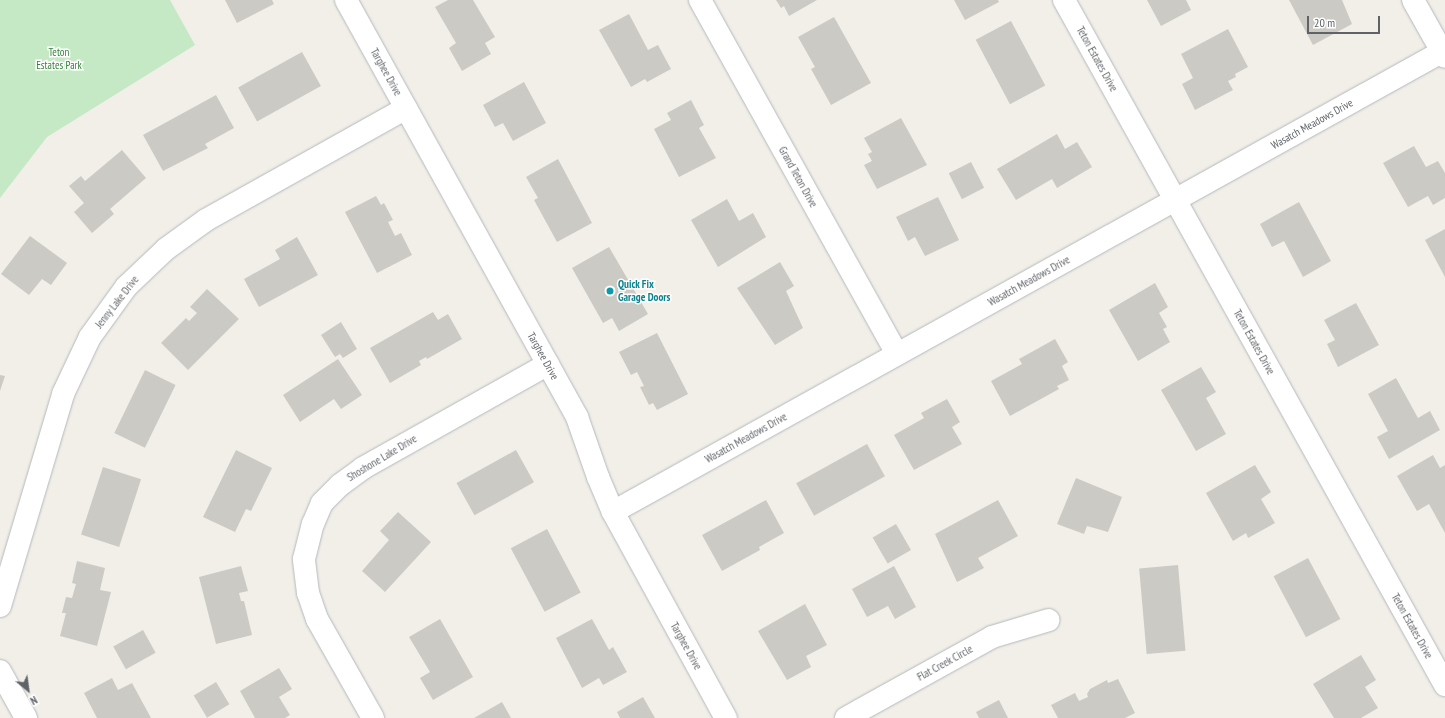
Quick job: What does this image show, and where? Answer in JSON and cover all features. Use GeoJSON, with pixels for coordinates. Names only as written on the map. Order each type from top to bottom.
{"type":"FeatureCollection","features":[{"type":"Feature","properties":{"kind":"street","name":"Targhee Drive"},"geometry":{"type":"LineString","coordinates":[[346,0],[577,417],[598,477],[613,512],[726,718]]}},
{"type":"Feature","properties":{"kind":"street","name":"Grand Teton Drive"},"geometry":{"type":"LineString","coordinates":[[700,0],[897,354]]}},
{"type":"Feature","properties":{"kind":"street","name":"Teton Estates Drive"},"geometry":{"type":"LineString","coordinates":[[1064,0],[1445,685]]}},
{"type":"Feature","properties":{"kind":"street"},"geometry":{"type":"LineString","coordinates":[[1413,0],[1444,53]]}},
{"type":"Feature","properties":{"kind":"street","name":"Wasatch Meadows Drive"},"geometry":{"type":"LineString","coordinates":[[613,512],[1175,200],[1444,53]]}},
{"type":"Feature","properties":{"kind":"street","name":"Jenny Lake Drive"},"geometry":{"type":"LineString","coordinates":[[0,606],[63,394],[90,337],[126,287],[166,249],[201,223],[406,108]]}},
{"type":"Feature","properties":{"kind":"street","name":"Shoshone Lake Drive"},"geometry":{"type":"LineString","coordinates":[[373,718],[317,619],[308,593],[304,559],[313,524],[322,503],[340,485],[364,468],[548,364]]}},
{"type":"Feature","properties":{"kind":"street","name":"Flat Creek Circle"},"geometry":{"type":"LineString","coordinates":[[846,718],[992,637],[1049,620]]}},
{"type":"Feature","properties":{"kind":"street"},"geometry":{"type":"LineString","coordinates":[[0,671],[26,718]]}},
{"type":"Feature","properties":{"kind":"green space","name":"Teton Estates Park"},"geometry":{"type":"Polygon","coordinates":[[[0,0],[170,0],[195,45],[47,137],[0,198],[0,0]]]}},
{"type":"Feature","properties":{"kind":"building"},"geometry":{"type":"Polygon","coordinates":[[[225,0],[272,0],[274,4],[237,23],[225,0]]]}},
{"type":"Feature","properties":{"kind":"building"},"geometry":{"type":"Polygon","coordinates":[[[448,0],[473,0],[495,37],[485,43],[491,54],[462,71],[449,48],[456,43],[435,7],[448,0]]]}},
{"type":"Feature","properties":{"kind":"building"},"geometry":{"type":"Polygon","coordinates":[[[776,0],[817,0],[789,16],[784,6],[781,8],[776,0]]]}},
{"type":"Feature","properties":{"kind":"building"},"geometry":{"type":"Polygon","coordinates":[[[954,0],[998,0],[999,2],[965,20],[954,0]]]}},
{"type":"Feature","properties":{"kind":"building"},"geometry":{"type":"Polygon","coordinates":[[[1147,0],[1186,0],[1191,10],[1161,26],[1147,0]]]}},
{"type":"Feature","properties":{"kind":"building"},"geometry":{"type":"Polygon","coordinates":[[[1289,0],[1342,0],[1352,24],[1313,45],[1289,0]]]}},
{"type":"Feature","properties":{"kind":"building"},"geometry":{"type":"Polygon","coordinates":[[[629,14],[648,50],[658,45],[671,69],[647,82],[645,79],[631,87],[599,30],[629,14]]]}},
{"type":"Feature","properties":{"kind":"building"},"geometry":{"type":"Polygon","coordinates":[[[834,17],[871,83],[831,105],[811,69],[815,67],[798,37],[834,17]]]}},
{"type":"Feature","properties":{"kind":"building"},"geometry":{"type":"Polygon","coordinates":[[[1011,21],[1045,85],[1010,104],[976,40],[1011,21]]]}},
{"type":"Feature","properties":{"kind":"building"},"geometry":{"type":"Polygon","coordinates":[[[1228,29],[1248,67],[1235,74],[1236,77],[1228,81],[1233,90],[1195,110],[1182,84],[1193,78],[1181,54],[1228,29]]]}},
{"type":"Feature","properties":{"kind":"building"},"geometry":{"type":"Polygon","coordinates":[[[302,52],[321,86],[257,122],[238,87],[302,52]]]}},
{"type":"Feature","properties":{"kind":"building"},"geometry":{"type":"Polygon","coordinates":[[[524,82],[546,123],[513,141],[503,123],[495,127],[483,105],[524,82]]]}},
{"type":"Feature","properties":{"kind":"building"},"geometry":{"type":"Polygon","coordinates":[[[216,95],[234,128],[205,144],[208,148],[163,171],[143,135],[216,95]]]}},
{"type":"Feature","properties":{"kind":"building"},"geometry":{"type":"Polygon","coordinates":[[[691,100],[704,125],[699,128],[716,158],[679,177],[654,129],[671,120],[667,113],[691,100]]]}},
{"type":"Feature","properties":{"kind":"building"},"geometry":{"type":"Polygon","coordinates":[[[901,118],[927,165],[877,189],[864,165],[872,161],[868,154],[872,152],[864,138],[901,118]]]}},
{"type":"Feature","properties":{"kind":"building"},"geometry":{"type":"Polygon","coordinates":[[[1057,134],[1065,149],[1077,142],[1092,167],[1057,188],[1052,179],[1016,200],[997,169],[1057,134]]]}},
{"type":"Feature","properties":{"kind":"building"},"geometry":{"type":"Polygon","coordinates":[[[1414,146],[1426,167],[1438,161],[1445,173],[1445,198],[1433,205],[1428,196],[1408,207],[1383,163],[1414,146]]]}},
{"type":"Feature","properties":{"kind":"building"},"geometry":{"type":"Polygon","coordinates":[[[122,150],[146,178],[110,209],[114,214],[92,233],[74,212],[84,203],[69,186],[81,176],[85,181],[122,150]]]}},
{"type":"Feature","properties":{"kind":"building"},"geometry":{"type":"Polygon","coordinates":[[[558,159],[592,223],[557,242],[534,200],[538,198],[526,177],[558,159]]]}},
{"type":"Feature","properties":{"kind":"building"},"geometry":{"type":"Polygon","coordinates":[[[971,162],[984,188],[962,199],[949,173],[971,162]]]}},
{"type":"Feature","properties":{"kind":"building"},"geometry":{"type":"Polygon","coordinates":[[[376,196],[381,205],[384,203],[393,220],[388,222],[395,236],[401,233],[412,255],[377,273],[345,212],[376,196]]]}},
{"type":"Feature","properties":{"kind":"building"},"geometry":{"type":"Polygon","coordinates":[[[938,197],[959,240],[925,256],[915,237],[908,241],[896,217],[938,197]]]}},
{"type":"Feature","properties":{"kind":"building"},"geometry":{"type":"Polygon","coordinates":[[[727,199],[739,221],[753,213],[766,237],[718,267],[691,220],[727,199]]]}},
{"type":"Feature","properties":{"kind":"building"},"geometry":{"type":"Polygon","coordinates":[[[1299,202],[1331,261],[1303,277],[1284,241],[1272,247],[1260,224],[1299,202]]]}},
{"type":"Feature","properties":{"kind":"building"},"geometry":{"type":"Polygon","coordinates":[[[1445,229],[1445,277],[1425,240],[1445,229]]]}},
{"type":"Feature","properties":{"kind":"building"},"geometry":{"type":"Polygon","coordinates":[[[30,236],[67,263],[51,285],[42,279],[29,295],[1,274],[30,236]]]}},
{"type":"Feature","properties":{"kind":"building"},"geometry":{"type":"Polygon","coordinates":[[[297,237],[318,275],[259,307],[244,279],[280,259],[275,250],[297,237]]]}},
{"type":"Feature","properties":{"kind":"building","name":"Quick Fix Garage Doors"},"geometry":{"type":"Polygon","coordinates":[[[609,247],[648,314],[619,331],[612,318],[603,323],[572,268],[609,247]]]}},
{"type":"Feature","properties":{"kind":"building"},"geometry":{"type":"Polygon","coordinates":[[[780,262],[794,286],[786,291],[803,328],[775,345],[737,288],[780,262]]]}},
{"type":"Feature","properties":{"kind":"building"},"geometry":{"type":"Polygon","coordinates":[[[1155,283],[1168,307],[1159,313],[1167,327],[1163,329],[1170,342],[1138,361],[1109,310],[1155,283]]]}},
{"type":"Feature","properties":{"kind":"building"},"geometry":{"type":"Polygon","coordinates":[[[207,289],[239,319],[188,370],[161,343],[186,318],[189,321],[197,313],[190,307],[207,289]]]}},
{"type":"Feature","properties":{"kind":"building"},"geometry":{"type":"Polygon","coordinates":[[[1356,303],[1379,345],[1338,367],[1327,344],[1335,340],[1324,320],[1356,303]]]}},
{"type":"Feature","properties":{"kind":"building"},"geometry":{"type":"Polygon","coordinates":[[[433,312],[438,320],[448,314],[462,339],[427,359],[426,357],[419,361],[421,365],[390,383],[370,348],[433,312]]]}},
{"type":"Feature","properties":{"kind":"building"},"geometry":{"type":"Polygon","coordinates":[[[341,322],[357,349],[343,358],[340,354],[335,357],[321,335],[341,322]]]}},
{"type":"Feature","properties":{"kind":"building"},"geometry":{"type":"Polygon","coordinates":[[[657,333],[688,394],[657,410],[653,403],[649,405],[640,387],[644,386],[637,372],[631,375],[619,352],[657,333]]]}},
{"type":"Feature","properties":{"kind":"building"},"geometry":{"type":"Polygon","coordinates":[[[1055,339],[1068,362],[1062,366],[1069,380],[1057,386],[1059,389],[1010,416],[991,381],[1022,364],[1019,359],[1055,339]]]}},
{"type":"Feature","properties":{"kind":"building"},"geometry":{"type":"Polygon","coordinates":[[[338,359],[362,395],[341,409],[334,399],[300,422],[283,395],[338,359]]]}},
{"type":"Feature","properties":{"kind":"building"},"geometry":{"type":"Polygon","coordinates":[[[1201,367],[1216,392],[1206,398],[1226,434],[1196,451],[1161,390],[1201,367]]]}},
{"type":"Feature","properties":{"kind":"building"},"geometry":{"type":"Polygon","coordinates":[[[145,370],[176,385],[145,448],[114,433],[145,370]]]}},
{"type":"Feature","properties":{"kind":"building"},"geometry":{"type":"Polygon","coordinates":[[[0,375],[5,376],[0,391],[0,375]]]}},
{"type":"Feature","properties":{"kind":"building"},"geometry":{"type":"Polygon","coordinates":[[[1396,378],[1418,418],[1430,411],[1440,430],[1389,459],[1377,437],[1388,431],[1368,394],[1396,378]]]}},
{"type":"Feature","properties":{"kind":"building"},"geometry":{"type":"Polygon","coordinates":[[[947,399],[960,422],[952,427],[962,444],[914,470],[894,435],[924,418],[921,413],[947,399]]]}},
{"type":"Feature","properties":{"kind":"building"},"geometry":{"type":"Polygon","coordinates":[[[867,444],[885,476],[814,516],[796,483],[867,444]]]}},
{"type":"Feature","properties":{"kind":"building"},"geometry":{"type":"Polygon","coordinates":[[[236,450],[272,468],[251,511],[246,509],[235,532],[203,517],[236,450]]]}},
{"type":"Feature","properties":{"kind":"building"},"geometry":{"type":"Polygon","coordinates":[[[516,450],[534,482],[474,515],[457,483],[516,450]]]}},
{"type":"Feature","properties":{"kind":"building"},"geometry":{"type":"Polygon","coordinates":[[[1433,455],[1440,468],[1445,465],[1445,533],[1429,504],[1417,511],[1397,476],[1433,455]]]}},
{"type":"Feature","properties":{"kind":"building"},"geometry":{"type":"Polygon","coordinates":[[[1255,465],[1271,492],[1261,499],[1275,523],[1248,538],[1246,533],[1233,541],[1206,493],[1255,465]]]}},
{"type":"Feature","properties":{"kind":"building"},"geometry":{"type":"Polygon","coordinates":[[[103,467],[141,479],[119,547],[81,535],[103,467]]]}},
{"type":"Feature","properties":{"kind":"building"},"geometry":{"type":"Polygon","coordinates":[[[1076,478],[1122,497],[1108,532],[1087,526],[1084,534],[1057,524],[1076,478]]]}},
{"type":"Feature","properties":{"kind":"building"},"geometry":{"type":"Polygon","coordinates":[[[766,500],[784,533],[759,547],[760,550],[722,571],[702,535],[766,500]]]}},
{"type":"Feature","properties":{"kind":"building"},"geometry":{"type":"Polygon","coordinates":[[[998,500],[1018,536],[978,558],[984,568],[957,582],[935,534],[998,500]]]}},
{"type":"Feature","properties":{"kind":"building"},"geometry":{"type":"Polygon","coordinates":[[[398,512],[431,542],[385,592],[362,571],[389,540],[380,531],[398,512]]]}},
{"type":"Feature","properties":{"kind":"building"},"geometry":{"type":"Polygon","coordinates":[[[896,524],[911,550],[888,563],[873,538],[896,524]]]}},
{"type":"Feature","properties":{"kind":"building"},"geometry":{"type":"Polygon","coordinates":[[[547,529],[581,593],[545,612],[511,548],[547,529]]]}},
{"type":"Feature","properties":{"kind":"building"},"geometry":{"type":"Polygon","coordinates":[[[1308,558],[1340,619],[1306,637],[1274,576],[1308,558]]]}},
{"type":"Feature","properties":{"kind":"building"},"geometry":{"type":"Polygon","coordinates":[[[77,561],[105,568],[100,590],[111,592],[97,646],[60,636],[66,613],[62,613],[66,597],[72,598],[76,584],[72,583],[77,561]]]}},
{"type":"Feature","properties":{"kind":"building"},"geometry":{"type":"Polygon","coordinates":[[[1178,565],[1185,651],[1147,654],[1139,568],[1178,565]]]}},
{"type":"Feature","properties":{"kind":"building"},"geometry":{"type":"Polygon","coordinates":[[[241,566],[248,591],[239,593],[241,601],[244,601],[252,635],[216,644],[199,577],[241,566]]]}},
{"type":"Feature","properties":{"kind":"building"},"geometry":{"type":"Polygon","coordinates":[[[894,566],[916,607],[895,619],[888,606],[867,617],[852,589],[894,566]]]}},
{"type":"Feature","properties":{"kind":"building"},"geometry":{"type":"Polygon","coordinates":[[[805,604],[827,645],[806,656],[811,667],[787,680],[758,631],[805,604]]]}},
{"type":"Feature","properties":{"kind":"building"},"geometry":{"type":"Polygon","coordinates":[[[440,619],[473,677],[433,700],[420,678],[430,672],[409,637],[440,619]]]}},
{"type":"Feature","properties":{"kind":"building"},"geometry":{"type":"Polygon","coordinates":[[[592,619],[609,650],[613,647],[627,672],[603,685],[599,678],[582,688],[556,638],[592,619]]]}},
{"type":"Feature","properties":{"kind":"building"},"geometry":{"type":"Polygon","coordinates":[[[143,630],[156,653],[126,669],[113,646],[143,630]]]}},
{"type":"Feature","properties":{"kind":"building"},"geometry":{"type":"Polygon","coordinates":[[[1361,655],[1376,680],[1365,687],[1378,708],[1361,718],[1334,718],[1313,684],[1361,655]]]}},
{"type":"Feature","properties":{"kind":"building"},"geometry":{"type":"Polygon","coordinates":[[[279,668],[292,689],[279,697],[290,715],[285,718],[255,718],[240,691],[279,668]]]}},
{"type":"Feature","properties":{"kind":"building"},"geometry":{"type":"Polygon","coordinates":[[[112,678],[118,690],[132,683],[151,718],[97,718],[84,693],[112,678]]]}},
{"type":"Feature","properties":{"kind":"building"},"geometry":{"type":"Polygon","coordinates":[[[1118,679],[1135,713],[1125,718],[1058,718],[1051,705],[1075,693],[1079,701],[1088,697],[1087,694],[1090,689],[1107,680],[1108,683],[1118,679]]]}},
{"type":"Feature","properties":{"kind":"building"},"geometry":{"type":"Polygon","coordinates":[[[216,682],[229,704],[207,718],[194,695],[216,682]]]}},
{"type":"Feature","properties":{"kind":"building"},"geometry":{"type":"Polygon","coordinates":[[[643,697],[655,718],[620,718],[617,712],[643,697]]]}},
{"type":"Feature","properties":{"kind":"building"},"geometry":{"type":"Polygon","coordinates":[[[999,700],[1008,718],[979,718],[976,712],[999,700]]]}},
{"type":"Feature","properties":{"kind":"building"},"geometry":{"type":"Polygon","coordinates":[[[502,702],[511,718],[474,718],[502,702]]]}},
{"type":"Feature","properties":{"kind":"place","name":"Quick Fix Garage Doors"},"geometry":{"type":"Point","coordinates":[610,291]}}]}
